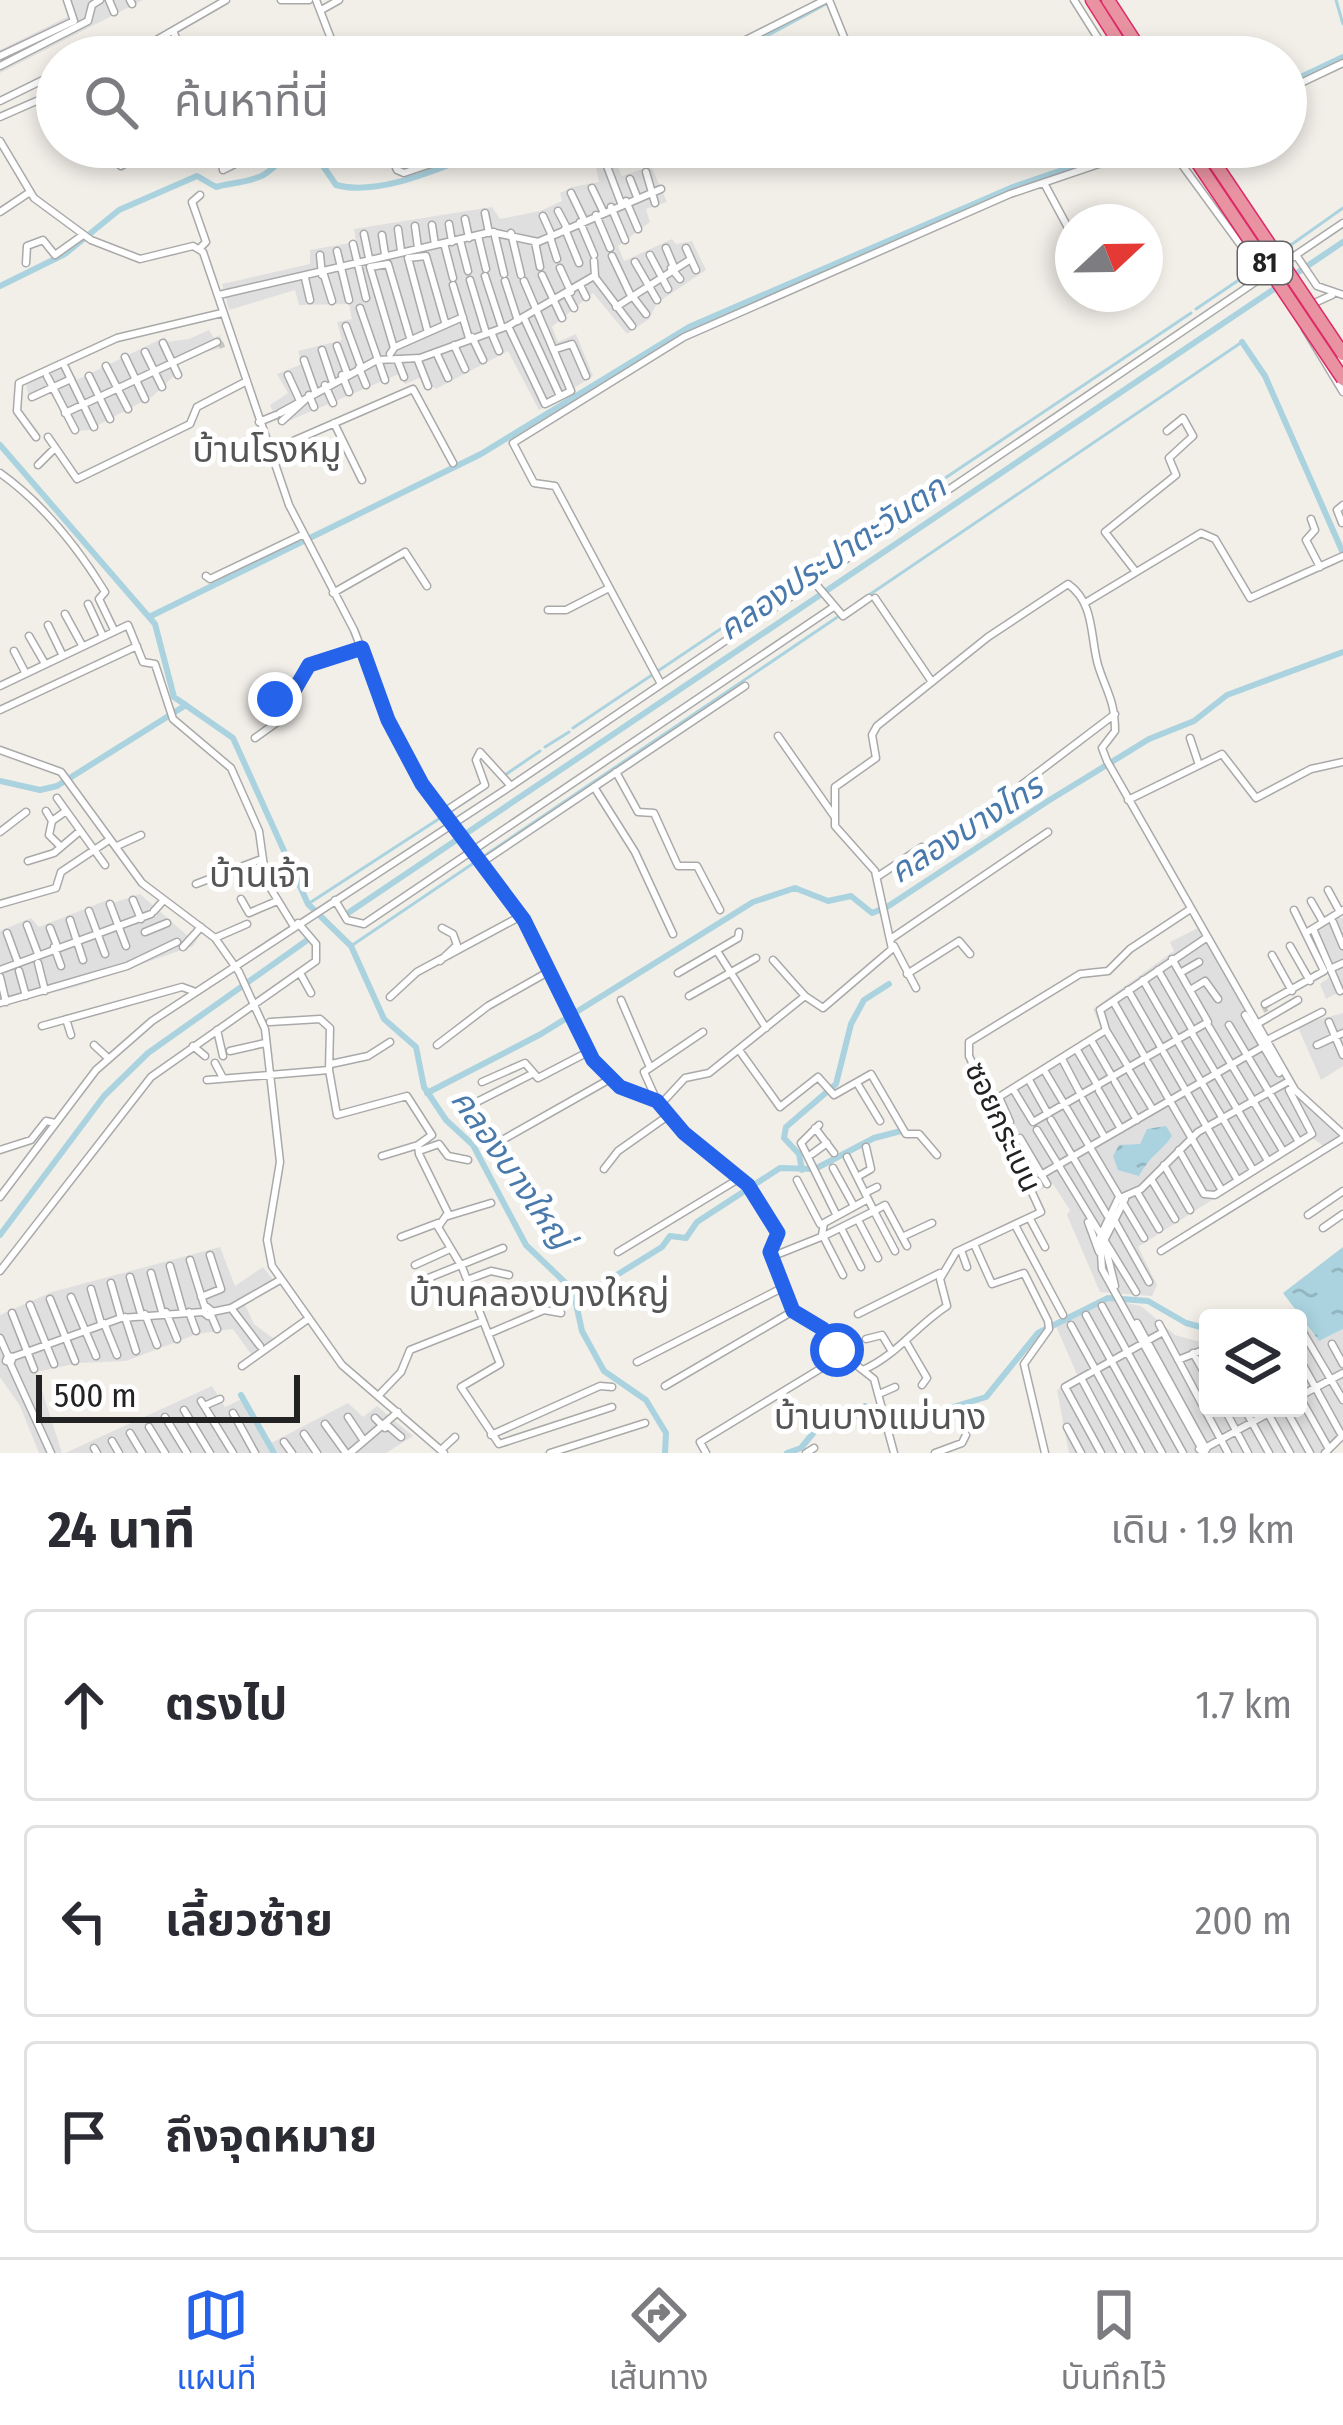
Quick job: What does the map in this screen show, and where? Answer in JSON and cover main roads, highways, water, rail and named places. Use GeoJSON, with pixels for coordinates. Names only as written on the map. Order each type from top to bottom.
{"type":"FeatureCollection","features":[{"type":"Feature","properties":{"kind":"highway"},"geometry":{"type":"LineString","coordinates":[[1092,0],[1115,36]]}},
{"type":"Feature","properties":{"kind":"highway"},"geometry":{"type":"LineString","coordinates":[[1108,0],[1131,36]]}},
{"type":"Feature","properties":{"kind":"highway","name":"81"},"geometry":{"type":"LineString","coordinates":[[1198,168],[1343,379]]}},
{"type":"Feature","properties":{"kind":"highway","name":"81"},"geometry":{"type":"LineString","coordinates":[[1218,168],[1343,354]]}},
{"type":"Feature","properties":{"kind":"water"},"geometry":{"type":"Polygon","coordinates":[[[1166,1126],[1172,1136],[1139,1176],[1118,1170],[1113,1156],[1119,1145],[1140,1144],[1147,1129],[1166,1126]]]}},
{"type":"Feature","properties":{"kind":"water"},"geometry":{"type":"Polygon","coordinates":[[[1343,1247],[1343,1329],[1319,1341],[1307,1325],[1307,1309],[1295,1309],[1283,1293],[1343,1247]]]}},
{"type":"Feature","properties":{"kind":"waterway"},"geometry":{"type":"LineString","coordinates":[[764,36],[830,0]]}},
{"type":"Feature","properties":{"kind":"waterway"},"geometry":{"type":"LineString","coordinates":[[1336,0],[1343,24]]}},
{"type":"Feature","properties":{"kind":"waterway"},"geometry":{"type":"LineString","coordinates":[[1307,74],[1343,57]]}},
{"type":"Feature","properties":{"kind":"waterway"},"geometry":{"type":"LineString","coordinates":[[0,286],[65,254],[119,210],[197,176],[216,187],[248,181],[272,168]]}},
{"type":"Feature","properties":{"kind":"waterway"},"geometry":{"type":"LineString","coordinates":[[324,168],[336,185],[355,188],[396,183],[439,168]]}},
{"type":"Feature","properties":{"kind":"waterway"},"geometry":{"type":"LineString","coordinates":[[149,617],[481,454],[689,327],[1013,187],[1069,168]]}},
{"type":"Feature","properties":{"kind":"waterway"},"geometry":{"type":"LineString","coordinates":[[1281,252],[1343,208]]}},
{"type":"Feature","properties":{"kind":"waterway","name":"คลองประปาตะวันตก"},"geometry":{"type":"LineString","coordinates":[[1291,277],[1343,242]]}},
{"type":"Feature","properties":{"kind":"waterway"},"geometry":{"type":"LineString","coordinates":[[1196,309],[1258,267]]}},
{"type":"Feature","properties":{"kind":"waterway","name":"คลองประปาตะวันตก"},"geometry":{"type":"LineString","coordinates":[[348,913],[1280,285]]}},
{"type":"Feature","properties":{"kind":"waterway"},"geometry":{"type":"LineString","coordinates":[[573,728],[1191,313]]}},
{"type":"Feature","properties":{"kind":"waterway"},"geometry":{"type":"LineString","coordinates":[[866,597],[1242,342]]}},
{"type":"Feature","properties":{"kind":"waterway"},"geometry":{"type":"LineString","coordinates":[[1242,342],[1265,376],[1343,553]]}},
{"type":"Feature","properties":{"kind":"waterway","name":"คลองบางใหญ่"},"geometry":{"type":"LineString","coordinates":[[0,445],[155,624],[174,697],[233,738],[308,904],[351,946],[384,1019],[416,1047],[424,1087],[446,1120],[473,1145],[526,1245],[573,1290],[582,1331],[604,1371],[646,1400],[666,1433],[665,1453]]}},
{"type":"Feature","properties":{"kind":"waterway"},"geometry":{"type":"LineString","coordinates":[[351,946],[839,616]]}},
{"type":"Feature","properties":{"kind":"waterway","name":"คลองบางไทร"},"geometry":{"type":"LineString","coordinates":[[427,1093],[541,1034],[753,902],[795,888],[828,901],[851,896],[872,913],[887,907],[1048,801],[1149,739],[1194,721],[1227,695],[1343,652]]}},
{"type":"Feature","properties":{"kind":"waterway"},"geometry":{"type":"LineString","coordinates":[[0,781],[40,790],[57,786],[186,705]]}},
{"type":"Feature","properties":{"kind":"waterway"},"geometry":{"type":"LineString","coordinates":[[545,747],[569,732]]}},
{"type":"Feature","properties":{"kind":"waterway"},"geometry":{"type":"LineString","coordinates":[[505,775],[540,751]]}},
{"type":"Feature","properties":{"kind":"waterway"},"geometry":{"type":"LineString","coordinates":[[308,904],[474,796]]}},
{"type":"Feature","properties":{"kind":"waterway","name":"คลองประปาตะวันตก"},"geometry":{"type":"LineString","coordinates":[[0,1235],[104,1096],[148,1053],[306,941]]}},
{"type":"Feature","properties":{"kind":"waterway"},"geometry":{"type":"LineString","coordinates":[[802,1170],[799,1154],[784,1138],[786,1127],[836,1084],[851,1024],[864,1000],[889,984]]}},
{"type":"Feature","properties":{"kind":"waterway"},"geometry":{"type":"LineString","coordinates":[[578,1299],[662,1247],[670,1236],[686,1238],[697,1222],[780,1168],[815,1169],[874,1138],[901,1131]]}},
{"type":"Feature","properties":{"kind":"waterway"},"geometry":{"type":"LineString","coordinates":[[787,1453],[801,1448],[819,1426],[847,1424],[865,1406],[887,1417],[923,1416],[986,1397],[1038,1333],[1108,1298],[1148,1301],[1199,1327]]}},
{"type":"Feature","properties":{"kind":"waterway"},"geometry":{"type":"LineString","coordinates":[[241,1395],[274,1453]]}},
{"type":"Feature","properties":{"kind":"tunnel"},"geometry":{"type":"LineString","coordinates":[[219,346],[224,344]]}},
{"type":"Feature","properties":{"kind":"tunnel"},"geometry":{"type":"LineString","coordinates":[[1263,1010],[1267,1008]]}},
{"type":"Feature","properties":{"kind":"district","name":"บ้านโรงหมู"},"geometry":{"type":"Point","coordinates":[267,450]}},
{"type":"Feature","properties":{"kind":"district","name":"บ้านเจ้า"},"geometry":{"type":"Point","coordinates":[260,875]}},
{"type":"Feature","properties":{"kind":"district","name":"บ้านคลองบางใหญ่"},"geometry":{"type":"Point","coordinates":[539,1294]}},
{"type":"Feature","properties":{"kind":"district","name":"บ้านบางแม่นาง"},"geometry":{"type":"Point","coordinates":[880,1417]}}]}
